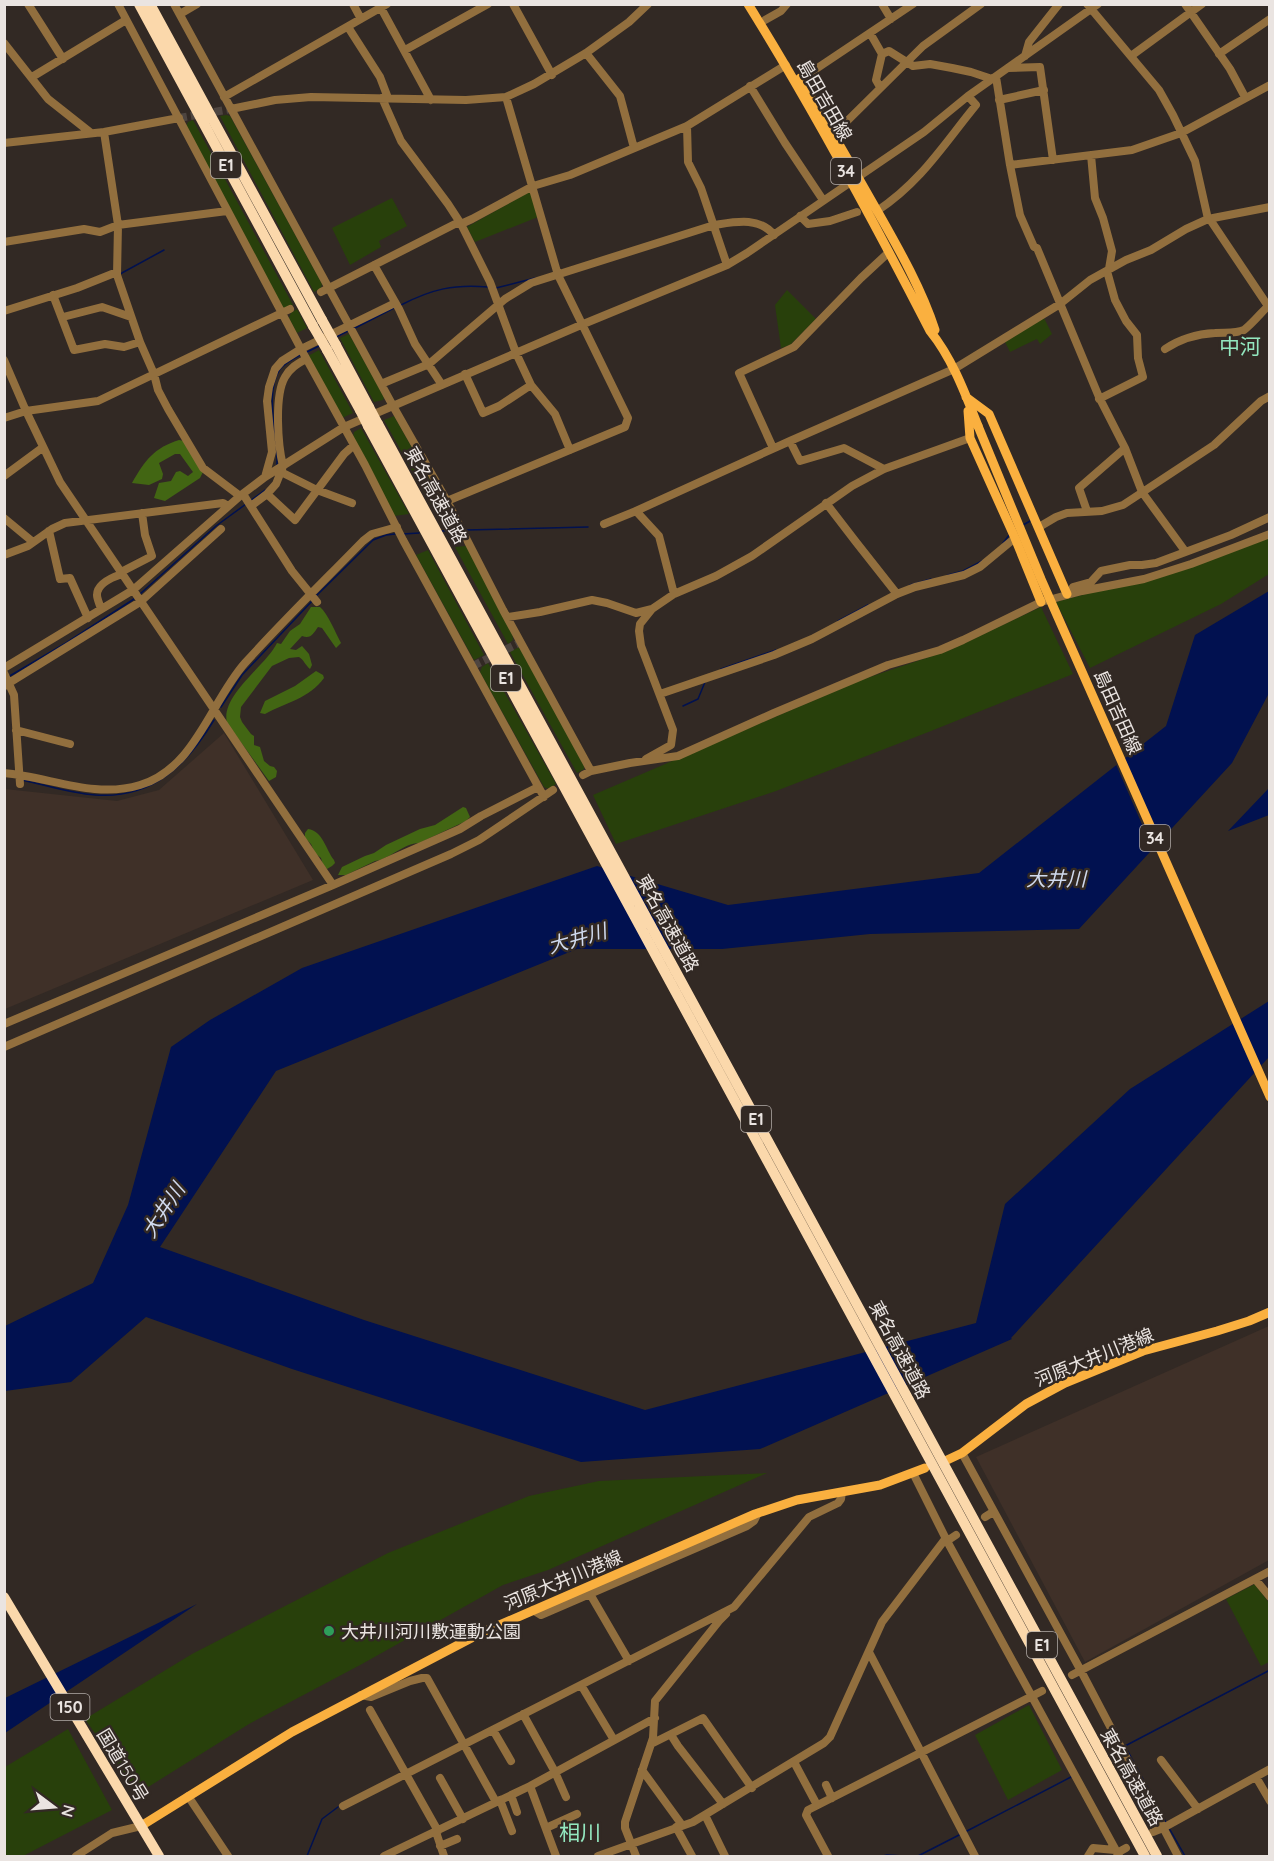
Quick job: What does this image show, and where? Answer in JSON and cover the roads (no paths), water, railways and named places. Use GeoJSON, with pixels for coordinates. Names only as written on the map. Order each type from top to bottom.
{"type":"FeatureCollection","features":[{"type":"Feature","properties":{"kind":"highway","name":"東名高速道路"},"geometry":{"type":"LineString","coordinates":[[142,6],[421,513],[445,546],[582,808],[922,1435],[1145,1857]]}},
{"type":"Feature","properties":{"kind":"highway","name":"東名高速道路"},"geometry":{"type":"LineString","coordinates":[[421,513],[433,548],[582,808]]}},
{"type":"Feature","properties":{"kind":"highway","name":"東名高速道路"},"geometry":{"type":"LineString","coordinates":[[922,1435],[1157,1857]]}},
{"type":"Feature","properties":{"kind":"highway","name":"国道150号"},"geometry":{"type":"LineString","coordinates":[[4,1597],[159,1857]]}},
{"type":"Feature","properties":{"kind":"main road","name":"島田吉田線"},"geometry":{"type":"LineString","coordinates":[[748,4],[897,246],[926,306],[938,341]]}},
{"type":"Feature","properties":{"kind":"main road","name":"島田吉田線"},"geometry":{"type":"LineString","coordinates":[[755,4],[834,134],[889,252],[930,331],[954,369],[1041,579],[1269,1097]]}},
{"type":"Feature","properties":{"kind":"main road"},"geometry":{"type":"LineString","coordinates":[[966,397],[970,438],[1041,602]]}},
{"type":"Feature","properties":{"kind":"main road"},"geometry":{"type":"LineString","coordinates":[[966,397],[989,414],[1069,594]]}},
{"type":"Feature","properties":{"kind":"main road"},"geometry":{"type":"LineString","coordinates":[[1013,533],[1036,521]]}},
{"type":"Feature","properties":{"kind":"main road","name":"河原大井川港線"},"geometry":{"type":"LineString","coordinates":[[945,1461],[962,1453],[1026,1404],[1065,1383],[1143,1351],[1217,1331],[1269,1312]]}},
{"type":"Feature","properties":{"kind":"main road","name":"河原大井川港線"},"geometry":{"type":"LineString","coordinates":[[138,1821],[188,1796],[292,1732],[479,1634],[758,1513],[796,1500],[880,1485],[925,1468]]}},
{"type":"Feature","properties":{"kind":"street"},"geometry":{"type":"LineString","coordinates":[[28,4],[63,58]]}},
{"type":"Feature","properties":{"kind":"street"},"geometry":{"type":"LineString","coordinates":[[118,4],[227,211],[287,311],[303,354],[544,797]]}},
{"type":"Feature","properties":{"kind":"street"},"geometry":{"type":"LineString","coordinates":[[174,4],[325,290],[350,328],[447,501],[591,771]]}},
{"type":"Feature","properties":{"kind":"street"},"geometry":{"type":"LineString","coordinates":[[180,14],[197,4]]}},
{"type":"Feature","properties":{"kind":"street"},"geometry":{"type":"LineString","coordinates":[[353,4],[361,20]]}},
{"type":"Feature","properties":{"kind":"street"},"geometry":{"type":"LineString","coordinates":[[405,51],[488,4]]}},
{"type":"Feature","properties":{"kind":"street"},"geometry":{"type":"LineString","coordinates":[[513,4],[552,75]]}},
{"type":"Feature","properties":{"kind":"street"},"geometry":{"type":"LineString","coordinates":[[231,109],[275,100],[311,97],[466,100],[506,97],[552,75],[586,53],[629,22],[648,4]]}},
{"type":"Feature","properties":{"kind":"street"},"geometry":{"type":"LineString","coordinates":[[765,20],[781,11],[787,4]]}},
{"type":"Feature","properties":{"kind":"street"},"geometry":{"type":"LineString","coordinates":[[882,4],[891,19]]}},
{"type":"Feature","properties":{"kind":"street"},"geometry":{"type":"LineString","coordinates":[[801,79],[913,4]]}},
{"type":"Feature","properties":{"kind":"street"},"geometry":{"type":"LineString","coordinates":[[834,134],[923,46],[981,4]]}},
{"type":"Feature","properties":{"kind":"street"},"geometry":{"type":"LineString","coordinates":[[1025,56],[1029,42],[1059,4]]}},
{"type":"Feature","properties":{"kind":"street"},"geometry":{"type":"LineString","coordinates":[[1185,4],[1220,54],[1245,97]]}},
{"type":"Feature","properties":{"kind":"street"},"geometry":{"type":"LineString","coordinates":[[1131,56],[1202,4]]}},
{"type":"Feature","properties":{"kind":"street"},"geometry":{"type":"LineString","coordinates":[[224,97],[384,6],[431,100]]}},
{"type":"Feature","properties":{"kind":"street"},"geometry":{"type":"LineString","coordinates":[[246,500],[265,477],[344,427],[516,352],[727,265],[924,132],[968,96],[1092,6],[1159,90],[1196,161],[1208,218],[1268,306],[1244,329],[1179,339],[1165,348]]}},
{"type":"Feature","properties":{"kind":"street"},"geometry":{"type":"LineString","coordinates":[[1220,54],[1269,19]]}},
{"type":"Feature","properties":{"kind":"street"},"geometry":{"type":"LineString","coordinates":[[32,78],[126,20]]}},
{"type":"Feature","properties":{"kind":"street"},"geometry":{"type":"LineString","coordinates":[[348,27],[380,77],[401,141],[461,224],[492,287],[531,385],[555,414],[570,450]]}},
{"type":"Feature","properties":{"kind":"street"},"geometry":{"type":"LineString","coordinates":[[870,33],[882,54],[876,80],[880,87]]}},
{"type":"Feature","properties":{"kind":"street"},"geometry":{"type":"LineString","coordinates":[[4,44],[48,99],[91,133]]}},
{"type":"Feature","properties":{"kind":"street"},"geometry":{"type":"LineString","coordinates":[[882,54],[890,51],[913,66],[930,64],[994,78]]}},
{"type":"Feature","properties":{"kind":"street"},"geometry":{"type":"LineString","coordinates":[[586,53],[620,96],[634,148]]}},
{"type":"Feature","properties":{"kind":"street"},"geometry":{"type":"LineString","coordinates":[[325,290],[533,186],[570,175],[687,126],[786,66]]}},
{"type":"Feature","properties":{"kind":"street"},"geometry":{"type":"LineString","coordinates":[[1008,68],[1041,67],[1053,160]]}},
{"type":"Feature","properties":{"kind":"street"},"geometry":{"type":"LineString","coordinates":[[994,78],[1020,215],[1037,248],[1099,399],[1125,448],[1141,490],[1185,551]]}},
{"type":"Feature","properties":{"kind":"street"},"geometry":{"type":"LineString","coordinates":[[1010,165],[1132,150],[1181,133],[1269,85]]}},
{"type":"Feature","properties":{"kind":"street"},"geometry":{"type":"LineString","coordinates":[[750,86],[823,200]]}},
{"type":"Feature","properties":{"kind":"street"},"geometry":{"type":"LineString","coordinates":[[999,100],[1044,90]]}},
{"type":"Feature","properties":{"kind":"street"},"geometry":{"type":"LineString","coordinates":[[877,211],[897,198],[926,170],[976,105],[968,96]]}},
{"type":"Feature","properties":{"kind":"street"},"geometry":{"type":"LineString","coordinates":[[447,501],[625,427],[628,418],[557,273],[506,97]]}},
{"type":"Feature","properties":{"kind":"street"},"geometry":{"type":"LineString","coordinates":[[4,143],[104,132],[179,118]]}},
{"type":"Feature","properties":{"kind":"street"},"geometry":{"type":"LineString","coordinates":[[687,126],[688,162],[701,188],[727,265]]}},
{"type":"Feature","properties":{"kind":"street"},"geometry":{"type":"LineString","coordinates":[[104,132],[118,225],[117,275],[158,390],[203,468],[246,500],[292,571],[314,598]]}},
{"type":"Feature","properties":{"kind":"street"},"geometry":{"type":"LineString","coordinates":[[1091,155],[1095,198],[1112,251],[1108,270],[1115,300],[1126,321],[1137,335],[1138,358],[1143,377],[1099,399]]}},
{"type":"Feature","properties":{"kind":"street"},"geometry":{"type":"LineString","coordinates":[[604,524],[636,512],[773,448],[954,369],[1060,304],[1090,280],[1151,250],[1208,218],[1269,207]]}},
{"type":"Feature","properties":{"kind":"street"},"geometry":{"type":"LineString","coordinates":[[4,242],[84,229],[100,232],[118,225],[227,211]]}},
{"type":"Feature","properties":{"kind":"street"},"geometry":{"type":"LineString","coordinates":[[800,216],[808,224],[830,221],[857,212]]}},
{"type":"Feature","properties":{"kind":"street"},"geometry":{"type":"LineString","coordinates":[[381,384],[429,364],[519,288],[557,273],[714,225],[740,221],[765,225],[774,234]]}},
{"type":"Feature","properties":{"kind":"street"},"geometry":{"type":"LineString","coordinates":[[773,448],[739,373],[794,347],[889,252]]}},
{"type":"Feature","properties":{"kind":"street"},"geometry":{"type":"LineString","coordinates":[[374,266],[397,305],[415,344],[442,385]]}},
{"type":"Feature","properties":{"kind":"street"},"geometry":{"type":"LineString","coordinates":[[4,311],[54,297],[117,275]]}},
{"type":"Feature","properties":{"kind":"street"},"geometry":{"type":"LineString","coordinates":[[54,297],[75,350],[105,344],[124,347],[140,342]]}},
{"type":"Feature","properties":{"kind":"street"},"geometry":{"type":"LineString","coordinates":[[265,477],[272,452],[267,401],[275,369],[282,361],[303,354],[397,305]]}},
{"type":"Feature","properties":{"kind":"street"},"geometry":{"type":"LineString","coordinates":[[63,317],[102,307],[131,317]]}},
{"type":"Feature","properties":{"kind":"street"},"geometry":{"type":"LineString","coordinates":[[4,418],[26,411],[98,401],[287,311]]}},
{"type":"Feature","properties":{"kind":"street"},"geometry":{"type":"LineString","coordinates":[[303,354],[284,378],[280,391],[278,403],[283,474],[352,503]]}},
{"type":"Feature","properties":{"kind":"street"},"geometry":{"type":"LineString","coordinates":[[4,360],[42,448],[60,482],[333,885]]}},
{"type":"Feature","properties":{"kind":"street"},"geometry":{"type":"LineString","coordinates":[[465,374],[483,412],[499,406],[531,385]]}},
{"type":"Feature","properties":{"kind":"street"},"geometry":{"type":"LineString","coordinates":[[1036,521],[1086,509],[1102,511],[1123,505],[1141,490],[1214,445],[1269,396]]}},
{"type":"Feature","properties":{"kind":"street"},"geometry":{"type":"LineString","coordinates":[[644,761],[671,746],[673,738],[673,730],[641,646],[640,624],[652,609],[675,594],[716,576],[752,556],[852,486],[884,469],[970,438]]}},
{"type":"Feature","properties":{"kind":"street"},"geometry":{"type":"LineString","coordinates":[[790,441],[800,460],[844,448],[884,469]]}},
{"type":"Feature","properties":{"kind":"street"},"geometry":{"type":"LineString","coordinates":[[267,494],[295,520],[344,454],[354,446]]}},
{"type":"Feature","properties":{"kind":"street"},"geometry":{"type":"LineString","coordinates":[[4,476],[42,448]]}},
{"type":"Feature","properties":{"kind":"street"},"geometry":{"type":"LineString","coordinates":[[1086,509],[1079,488],[1125,448]]}},
{"type":"Feature","properties":{"kind":"street"},"geometry":{"type":"LineString","coordinates":[[4,668],[133,590],[228,506],[267,494],[276,484],[282,468]]}},
{"type":"Feature","properties":{"kind":"street"},"geometry":{"type":"LineString","coordinates":[[4,555],[33,542],[65,523],[223,503],[228,506]]}},
{"type":"Feature","properties":{"kind":"street"},"geometry":{"type":"LineString","coordinates":[[826,503],[896,592]]}},
{"type":"Feature","properties":{"kind":"street"},"geometry":{"type":"LineString","coordinates":[[636,512],[659,536],[675,594]]}},
{"type":"Feature","properties":{"kind":"street"},"geometry":{"type":"LineString","coordinates":[[101,609],[98,590],[108,579],[152,556],[145,535],[142,513]]}},
{"type":"Feature","properties":{"kind":"street"},"geometry":{"type":"LineString","coordinates":[[4,518],[33,542]]}},
{"type":"Feature","properties":{"kind":"street"},"geometry":{"type":"LineString","coordinates":[[1069,594],[1073,587],[1091,582],[1101,572],[1130,565],[1142,566],[1156,563],[1269,518]]}},
{"type":"Feature","properties":{"kind":"street"},"geometry":{"type":"LineString","coordinates":[[19,778],[14,695],[6,680],[141,602],[221,529]]}},
{"type":"Feature","properties":{"kind":"street"},"geometry":{"type":"LineString","coordinates":[[49,531],[60,579],[70,578],[88,618]]}},
{"type":"Feature","properties":{"kind":"street"},"geometry":{"type":"LineString","coordinates":[[4,772],[19,778],[92,790],[141,785],[172,767],[186,752],[244,665],[314,598],[363,541],[372,534],[399,532]]}},
{"type":"Feature","properties":{"kind":"street"},"geometry":{"type":"LineString","coordinates":[[660,694],[774,655],[812,639],[896,592],[964,575],[980,567],[1013,533]]}},
{"type":"Feature","properties":{"kind":"street"},"geometry":{"type":"LineString","coordinates":[[583,775],[591,771],[678,756],[878,669],[963,640],[1041,602],[1144,579],[1191,564],[1269,534]]}},
{"type":"Feature","properties":{"kind":"street"},"geometry":{"type":"LineString","coordinates":[[508,617],[592,600],[636,613],[652,609]]}},
{"type":"Feature","properties":{"kind":"street"},"geometry":{"type":"LineString","coordinates":[[16,730],[70,744]]}},
{"type":"Feature","properties":{"kind":"street"},"geometry":{"type":"LineString","coordinates":[[4,1024],[460,829],[538,787]]}},
{"type":"Feature","properties":{"kind":"street"},"geometry":{"type":"LineString","coordinates":[[4,1047],[451,854],[479,840],[554,790]]}},
{"type":"Feature","properties":{"kind":"street"},"geometry":{"type":"LineString","coordinates":[[962,1453],[989,1515],[1080,1670],[1178,1857]]}},
{"type":"Feature","properties":{"kind":"street"},"geometry":{"type":"LineString","coordinates":[[913,1473],[1117,1853]]}},
{"type":"Feature","properties":{"kind":"street"},"geometry":{"type":"LineString","coordinates":[[636,1857],[625,1822],[651,1744],[655,1701],[718,1621],[734,1607],[809,1517],[838,1503],[842,1492]]}},
{"type":"Feature","properties":{"kind":"street"},"geometry":{"type":"LineString","coordinates":[[533,1610],[541,1615],[590,1594],[747,1526],[754,1521],[758,1513]]}},
{"type":"Feature","properties":{"kind":"street"},"geometry":{"type":"LineString","coordinates":[[598,1857],[705,1815],[816,1749],[830,1737],[882,1622],[947,1539],[956,1535]]}},
{"type":"Feature","properties":{"kind":"street"},"geometry":{"type":"LineString","coordinates":[[1072,1675],[1269,1571]]}},
{"type":"Feature","properties":{"kind":"street"},"geometry":{"type":"LineString","coordinates":[[1255,1579],[1269,1597]]}},
{"type":"Feature","properties":{"kind":"street"},"geometry":{"type":"LineString","coordinates":[[590,1594],[627,1658]]}},
{"type":"Feature","properties":{"kind":"street"},"geometry":{"type":"LineString","coordinates":[[343,1806],[403,1770],[493,1730],[581,1685],[627,1658],[734,1607]]}},
{"type":"Feature","properties":{"kind":"street"},"geometry":{"type":"LineString","coordinates":[[869,1652],[975,1857]]}},
{"type":"Feature","properties":{"kind":"street"},"geometry":{"type":"LineString","coordinates":[[361,1695],[370,1697],[410,1681],[427,1678],[498,1801],[512,1831]]}},
{"type":"Feature","properties":{"kind":"street"},"geometry":{"type":"LineString","coordinates":[[581,1685],[614,1740]]}},
{"type":"Feature","properties":{"kind":"street"},"geometry":{"type":"LineString","coordinates":[[827,1856],[806,1815],[808,1810],[1042,1691]]}},
{"type":"Feature","properties":{"kind":"street"},"geometry":{"type":"LineString","coordinates":[[370,1710],[437,1832],[444,1857]]}},
{"type":"Feature","properties":{"kind":"street"},"geometry":{"type":"LineString","coordinates":[[523,1714],[566,1797]]}},
{"type":"Feature","properties":{"kind":"street"},"geometry":{"type":"LineString","coordinates":[[384,1857],[530,1786],[655,1718]]}},
{"type":"Feature","properties":{"kind":"street"},"geometry":{"type":"LineString","coordinates":[[651,1744],[703,1718],[752,1788]]}},
{"type":"Feature","properties":{"kind":"street"},"geometry":{"type":"LineString","coordinates":[[493,1730],[511,1761]]}},
{"type":"Feature","properties":{"kind":"street"},"geometry":{"type":"LineString","coordinates":[[671,1735],[723,1804]]}},
{"type":"Feature","properties":{"kind":"street"},"geometry":{"type":"LineString","coordinates":[[1161,1760],[1198,1809]]}},
{"type":"Feature","properties":{"kind":"street"},"geometry":{"type":"LineString","coordinates":[[794,1762],[817,1805]]}},
{"type":"Feature","properties":{"kind":"street"},"geometry":{"type":"LineString","coordinates":[[1153,1832],[1269,1769]]}},
{"type":"Feature","properties":{"kind":"street"},"geometry":{"type":"LineString","coordinates":[[642,1770],[679,1826],[692,1857]]}},
{"type":"Feature","properties":{"kind":"street"},"geometry":{"type":"LineString","coordinates":[[1256,1777],[1269,1801]]}},
{"type":"Feature","properties":{"kind":"street"},"geometry":{"type":"LineString","coordinates":[[440,1778],[463,1819]]}},
{"type":"Feature","properties":{"kind":"street"},"geometry":{"type":"LineString","coordinates":[[826,1785],[832,1798]]}},
{"type":"Feature","properties":{"kind":"street"},"geometry":{"type":"LineString","coordinates":[[530,1786],[556,1857]]}},
{"type":"Feature","properties":{"kind":"street"},"geometry":{"type":"LineString","coordinates":[[511,1795],[517,1812]]}},
{"type":"Feature","properties":{"kind":"street"},"geometry":{"type":"LineString","coordinates":[[188,1796],[228,1857]]}},
{"type":"Feature","properties":{"kind":"street"},"geometry":{"type":"LineString","coordinates":[[546,1828],[577,1814]]}},
{"type":"Feature","properties":{"kind":"street"},"geometry":{"type":"LineString","coordinates":[[705,1815],[725,1857]]}},
{"type":"Feature","properties":{"kind":"street"},"geometry":{"type":"LineString","coordinates":[[76,1857],[112,1833],[138,1821]]}},
{"type":"Feature","properties":{"kind":"street"},"geometry":{"type":"LineString","coordinates":[[440,1846],[457,1839]]}},
{"type":"Feature","properties":{"kind":"street"},"geometry":{"type":"LineString","coordinates":[[1088,1857],[1093,1848],[1117,1853],[1126,1848]]}},
{"type":"Feature","properties":{"kind":"water","name":"大井川"},"geometry":{"type":"Polygon","coordinates":[[[1269,591],[1269,693],[1232,763],[1079,929],[870,934],[722,949],[577,949],[276,1071],[160,1247],[364,1320],[645,1410],[976,1323],[1005,1204],[1130,1089],[1269,1001],[1269,1057],[1012,1339],[760,1449],[581,1462],[292,1369],[146,1317],[71,1382],[5,1391],[5,1326],[93,1283],[128,1205],[171,1047],[210,1020],[302,968],[597,866],[728,905],[979,873],[1166,726],[1195,635],[1269,591]]]}},
{"type":"Feature","properties":{"kind":"water"},"geometry":{"type":"Polygon","coordinates":[[[1269,788],[1269,815],[1228,831],[1269,788]]]}},
{"type":"Feature","properties":{"kind":"water"},"geometry":{"type":"Polygon","coordinates":[[[197,1604],[5,1733],[5,1698],[197,1604]]]}},
{"type":"Feature","properties":{"kind":"waterway"},"geometry":{"type":"LineString","coordinates":[[120,274],[164,250]]}},
{"type":"Feature","properties":{"kind":"waterway"},"geometry":{"type":"LineString","coordinates":[[496,288],[535,278]]}},
{"type":"Feature","properties":{"kind":"waterway"},"geometry":{"type":"LineString","coordinates":[[401,305],[443,289],[464,286],[488,287]]}},
{"type":"Feature","properties":{"kind":"waterway"},"geometry":{"type":"LineString","coordinates":[[355,328],[394,308]]}},
{"type":"Feature","properties":{"kind":"waterway"},"geometry":{"type":"LineString","coordinates":[[336,337],[348,331]]}},
{"type":"Feature","properties":{"kind":"waterway"},"geometry":{"type":"LineString","coordinates":[[307,352],[319,346]]}},
{"type":"Feature","properties":{"kind":"waterway"},"geometry":{"type":"LineString","coordinates":[[277,465],[272,402],[275,379],[280,369],[300,355]]}},
{"type":"Feature","properties":{"kind":"waterway"},"geometry":{"type":"LineString","coordinates":[[250,501],[265,490]]}},
{"type":"Feature","properties":{"kind":"waterway"},"geometry":{"type":"LineString","coordinates":[[140,594],[216,526],[246,504]]}},
{"type":"Feature","properties":{"kind":"waterway"},"geometry":{"type":"LineString","coordinates":[[1023,525],[1032,520]]}},
{"type":"Feature","properties":{"kind":"waterway"},"geometry":{"type":"LineString","coordinates":[[466,530],[588,527]]}},
{"type":"Feature","properties":{"kind":"waterway"},"geometry":{"type":"LineString","coordinates":[[442,531],[458,530]]}},
{"type":"Feature","properties":{"kind":"waterway"},"geometry":{"type":"LineString","coordinates":[[403,534],[419,533]]}},
{"type":"Feature","properties":{"kind":"waterway"},"geometry":{"type":"LineString","coordinates":[[316,596],[373,540],[395,534]]}},
{"type":"Feature","properties":{"kind":"waterway"},"geometry":{"type":"LineString","coordinates":[[1003,543],[1010,534]]}},
{"type":"Feature","properties":{"kind":"waterway"},"geometry":{"type":"LineString","coordinates":[[948,575],[963,571],[982,561]]}},
{"type":"Feature","properties":{"kind":"waterway"},"geometry":{"type":"LineString","coordinates":[[910,585],[931,579]]}},
{"type":"Feature","properties":{"kind":"waterway"},"geometry":{"type":"LineString","coordinates":[[8,677],[134,599]]}},
{"type":"Feature","properties":{"kind":"waterway"},"geometry":{"type":"LineString","coordinates":[[221,707],[242,675],[313,600]]}},
{"type":"Feature","properties":{"kind":"waterway"},"geometry":{"type":"LineString","coordinates":[[838,621],[868,605]]}},
{"type":"Feature","properties":{"kind":"waterway"},"geometry":{"type":"LineString","coordinates":[[721,669],[776,650]]}},
{"type":"Feature","properties":{"kind":"waterway"},"geometry":{"type":"LineString","coordinates":[[683,706],[698,699],[705,682]]}},
{"type":"Feature","properties":{"kind":"waterway"},"geometry":{"type":"LineString","coordinates":[[22,780],[95,795],[116,795],[134,791],[151,785],[179,765],[192,752],[214,720]]}},
{"type":"Feature","properties":{"kind":"waterway"},"geometry":{"type":"LineString","coordinates":[[1167,1824],[1125,1746],[1270,1670]]}},
{"type":"Feature","properties":{"kind":"waterway"},"geometry":{"type":"LineString","coordinates":[[965,1832],[1071,1777]]}},
{"type":"Feature","properties":{"kind":"waterway"},"geometry":{"type":"LineString","coordinates":[[307,1856],[322,1819],[338,1807]]}},
{"type":"Feature","properties":{"kind":"waterway"},"geometry":{"type":"LineString","coordinates":[[1169,1828],[1185,1856]]}},
{"type":"Feature","properties":{"kind":"waterway"},"geometry":{"type":"LineString","coordinates":[[918,1856],[961,1834]]}},
{"type":"Feature","properties":{"kind":"waterway"},"geometry":{"type":"LineString","coordinates":[[883,1856],[903,1856]]}},
{"type":"Feature","properties":{"kind":"tunnel"},"geometry":{"type":"LineString","coordinates":[[179,118],[231,109]]}},
{"type":"Feature","properties":{"kind":"tunnel"},"geometry":{"type":"LineString","coordinates":[[473,666],[521,642]]}},
{"type":"Feature","properties":{"kind":"place","name":"大井川河川敷運動公園"},"geometry":{"type":"Point","coordinates":[329,1631]}},
{"type":"Feature","properties":{"kind":"district","name":"中河"},"geometry":{"type":"Point","coordinates":[1240,346]}},
{"type":"Feature","properties":{"kind":"district","name":"相川"},"geometry":{"type":"Point","coordinates":[580,1832]}}]}
